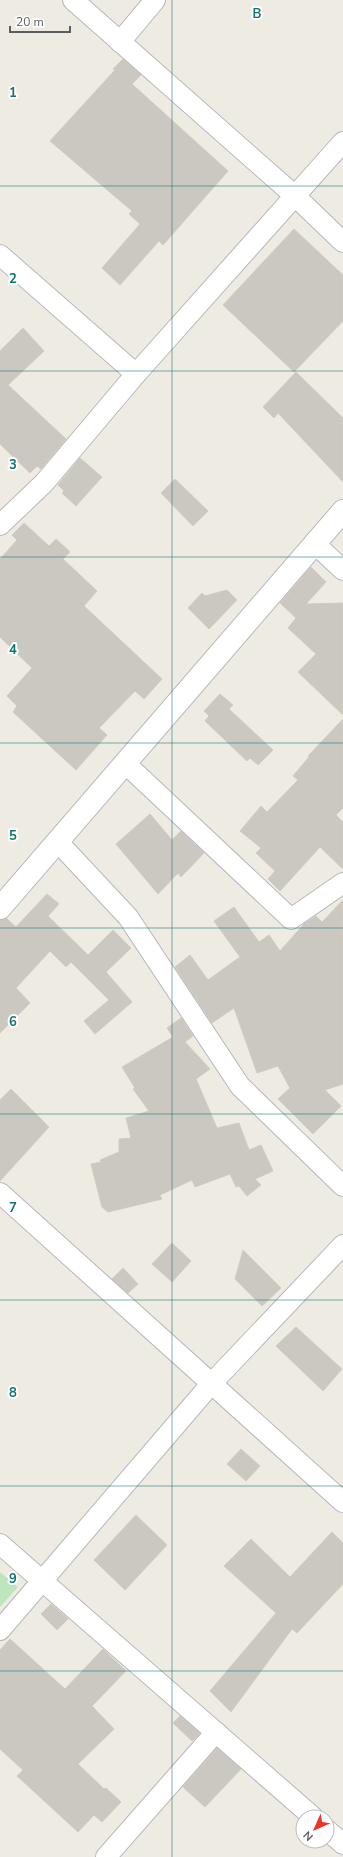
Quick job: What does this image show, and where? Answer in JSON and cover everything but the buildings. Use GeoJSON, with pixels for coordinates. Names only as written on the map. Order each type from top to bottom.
{"type":"FeatureCollection","features":[{"type":"Feature","properties":{"kind":"street"},"geometry":{"type":"LineString","coordinates":[[73,0],[295,196],[343,242]]}},
{"type":"Feature","properties":{"kind":"street"},"geometry":{"type":"LineString","coordinates":[[120,42],[155,0]]}},
{"type":"Feature","properties":{"kind":"street"},"geometry":{"type":"LineString","coordinates":[[0,525],[44,483],[136,374],[343,142]]}},
{"type":"Feature","properties":{"kind":"street"},"geometry":{"type":"LineString","coordinates":[[0,255],[136,374]]}},
{"type":"Feature","properties":{"kind":"street"},"geometry":{"type":"LineString","coordinates":[[0,908],[57,841],[126,764],[343,511]]}},
{"type":"Feature","properties":{"kind":"street"},"geometry":{"type":"LineString","coordinates":[[314,543],[343,570]]}},
{"type":"Feature","properties":{"kind":"street"},"geometry":{"type":"LineString","coordinates":[[126,764],[290,919],[343,883]]}},
{"type":"Feature","properties":{"kind":"street"},"geometry":{"type":"LineString","coordinates":[[57,841],[128,917],[240,1086],[343,1186]]}},
{"type":"Feature","properties":{"kind":"street"},"geometry":{"type":"LineString","coordinates":[[0,1193],[343,1502]]}},
{"type":"Feature","properties":{"kind":"street"},"geometry":{"type":"LineString","coordinates":[[0,1630],[211,1384],[343,1245]]}},
{"type":"Feature","properties":{"kind":"street"},"geometry":{"type":"LineString","coordinates":[[0,1544],[304,1809]]}},
{"type":"Feature","properties":{"kind":"street"},"geometry":{"type":"LineString","coordinates":[[106,1857],[216,1732]]}},
{"type":"Feature","properties":{"kind":"street"},"geometry":{"type":"LineString","coordinates":[[335,1837],[343,1844]]}},
{"type":"Feature","properties":{"kind":"green space"},"geometry":{"type":"Polygon","coordinates":[[[0,1572],[18,1587],[0,1607],[0,1572]]]}}]}
